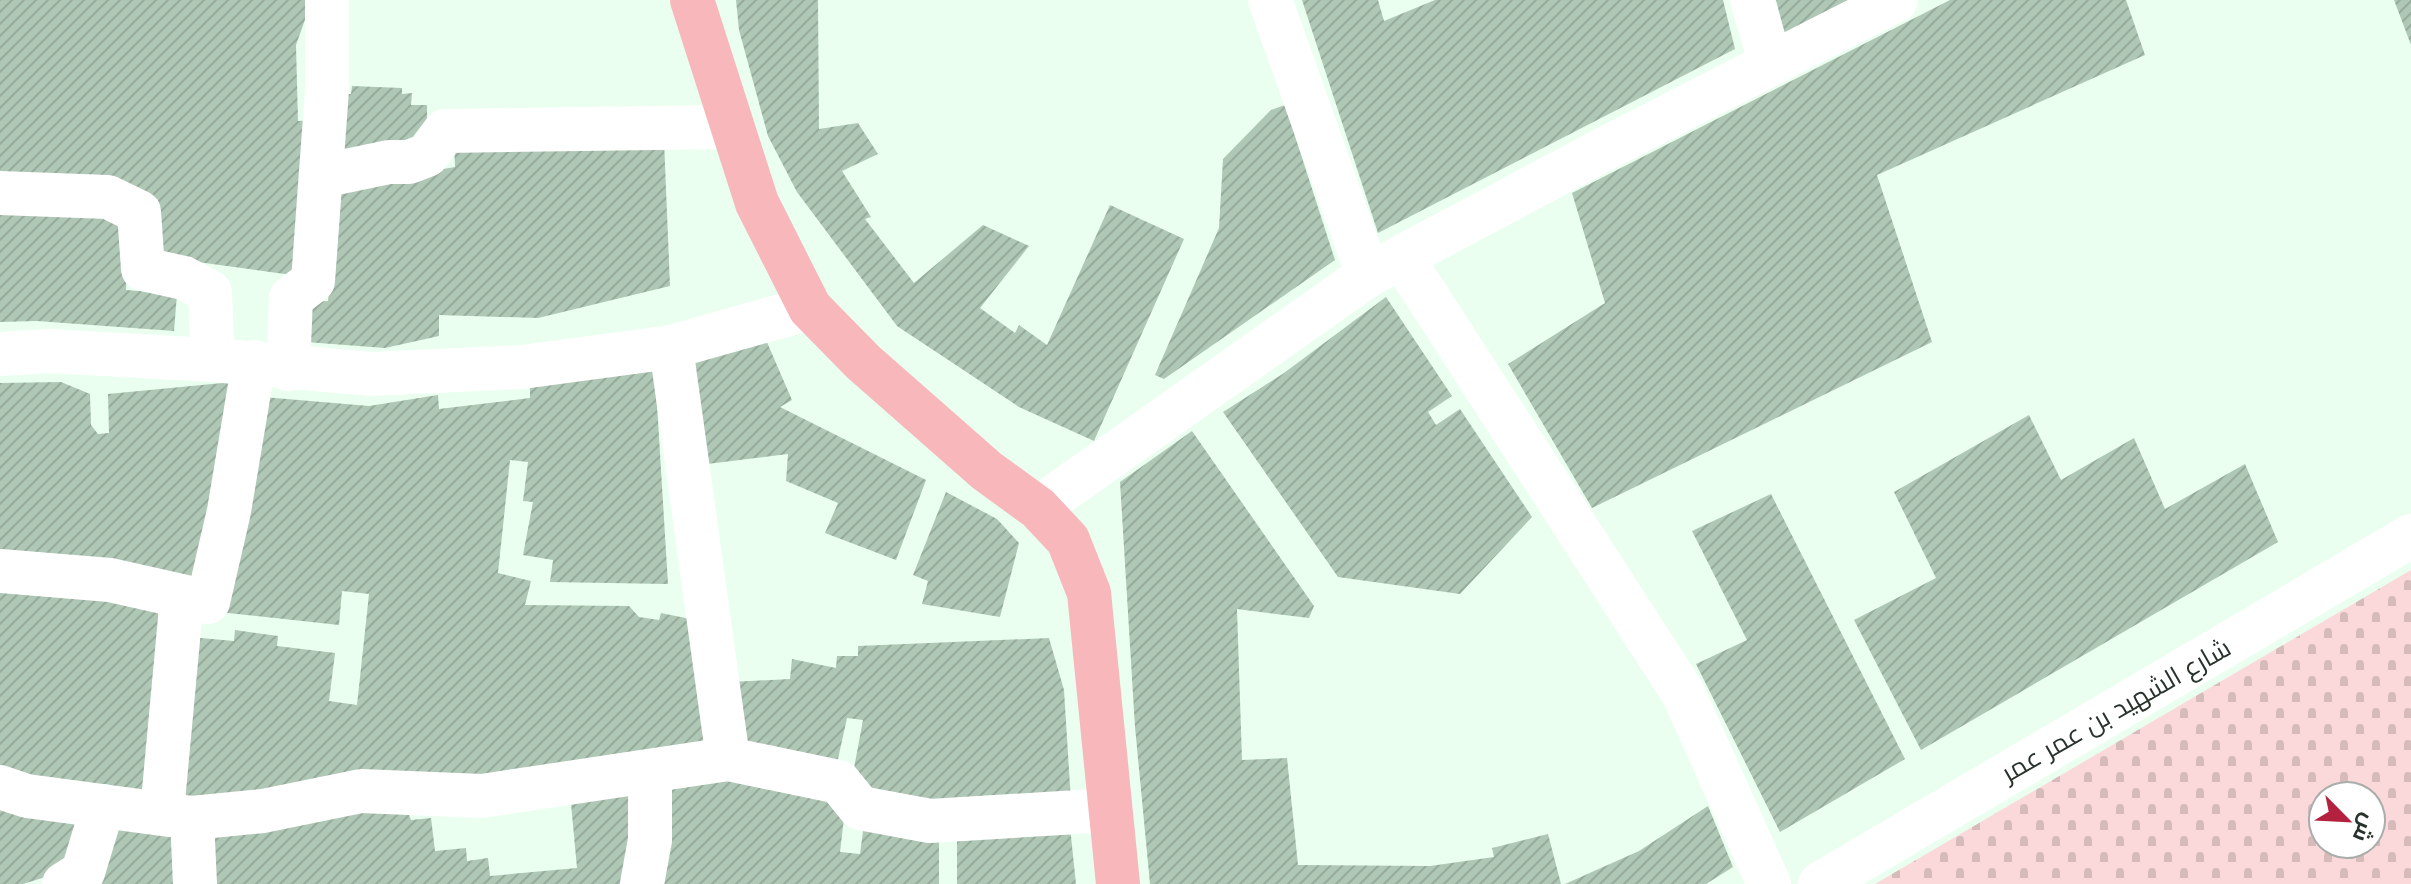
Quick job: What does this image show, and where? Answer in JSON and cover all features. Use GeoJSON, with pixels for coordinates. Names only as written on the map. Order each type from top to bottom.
{"type":"FeatureCollection","features":[{"type":"Feature","properties":{"kind":"main road"},"geometry":{"type":"LineString","coordinates":[[692,0],[730,127],[757,203],[810,308],[863,362],[987,471],[1038,508],[1068,540],[1089,593],[1118,884]]}},
{"type":"Feature","properties":{"kind":"street"},"geometry":{"type":"LineString","coordinates":[[0,571],[110,580],[208,602],[229,511],[251,364],[291,298],[313,281],[322,176],[327,0]]}},
{"type":"Feature","properties":{"kind":"street"},"geometry":{"type":"LineString","coordinates":[[1270,0],[1386,267],[1683,693],[1769,884]]}},
{"type":"Feature","properties":{"kind":"street"},"geometry":{"type":"LineString","coordinates":[[1752,0],[1771,64]]}},
{"type":"Feature","properties":{"kind":"street"},"geometry":{"type":"LineString","coordinates":[[1038,508],[1386,267],[1614,144],[1896,0]]}},
{"type":"Feature","properties":{"kind":"street"},"geometry":{"type":"LineString","coordinates":[[322,176],[418,159],[427,155],[445,131],[730,127]]}},
{"type":"Feature","properties":{"kind":"street"},"geometry":{"type":"LineString","coordinates":[[0,193],[108,197],[139,212],[143,269],[184,278],[210,292],[251,364]]}},
{"type":"Feature","properties":{"kind":"street"},"geometry":{"type":"LineString","coordinates":[[0,354],[48,351],[371,374],[522,367],[671,347],[810,308]]}},
{"type":"Feature","properties":{"kind":"street"},"geometry":{"type":"LineString","coordinates":[[671,347],[728,759]]}},
{"type":"Feature","properties":{"kind":"street","name":"شارع الشهيد بن عمر عمر"},"geometry":{"type":"LineString","coordinates":[[1820,884],[2411,536]]}},
{"type":"Feature","properties":{"kind":"street"},"geometry":{"type":"LineString","coordinates":[[182,597],[177,815],[195,884]]}},
{"type":"Feature","properties":{"kind":"street"},"geometry":{"type":"LineString","coordinates":[[0,787],[27,796],[177,815],[263,811],[361,791],[482,796],[728,759],[839,782],[860,808],[930,821],[1111,810]]}},
{"type":"Feature","properties":{"kind":"street"},"geometry":{"type":"LineString","coordinates":[[642,884],[650,840],[650,772]]}},
{"type":"Feature","properties":{"kind":"street"},"geometry":{"type":"LineString","coordinates":[[64,884],[83,872],[103,806]]}},
{"type":"Feature","properties":{"kind":"green space"},"geometry":{"type":"Polygon","coordinates":[[[2411,570],[2411,884],[1875,884],[2411,570]]]}},
{"type":"Feature","properties":{"kind":"building"},"geometry":{"type":"Polygon","coordinates":[[[0,0],[312,0],[296,45],[298,121],[314,120],[299,276],[154,256],[150,194],[0,185],[0,0]]]}},
{"type":"Feature","properties":{"kind":"building"},"geometry":{"type":"Polygon","coordinates":[[[736,0],[818,0],[819,129],[858,123],[878,154],[842,171],[871,217],[865,219],[914,283],[983,225],[1029,246],[980,308],[1015,333],[1019,325],[1047,345],[1110,205],[1184,239],[1094,441],[1019,407],[897,326],[797,192],[768,136],[739,30],[736,0]]]}},
{"type":"Feature","properties":{"kind":"building"},"geometry":{"type":"Polygon","coordinates":[[[1302,0],[1378,0],[1384,21],[1435,0],[1723,0],[1735,49],[1378,233],[1302,0]]]}},
{"type":"Feature","properties":{"kind":"building"},"geometry":{"type":"Polygon","coordinates":[[[1776,0],[1870,0],[1787,42],[1776,0]]]}},
{"type":"Feature","properties":{"kind":"building"},"geometry":{"type":"Polygon","coordinates":[[[1950,0],[2126,0],[2145,55],[1877,175],[1932,342],[1592,508],[1508,364],[1605,303],[1572,193],[1950,0]]]}},
{"type":"Feature","properties":{"kind":"building"},"geometry":{"type":"Polygon","coordinates":[[[2394,0],[2411,0],[2411,45],[2394,0]]]}},
{"type":"Feature","properties":{"kind":"building"},"geometry":{"type":"Polygon","coordinates":[[[352,86],[402,88],[402,94],[412,93],[411,105],[427,105],[427,140],[339,162],[339,94],[351,94],[352,86]]]}},
{"type":"Feature","properties":{"kind":"building"},"geometry":{"type":"Polygon","coordinates":[[[1285,105],[1335,260],[1164,379],[1155,375],[1219,228],[1223,159],[1271,110],[1285,105]]]}},
{"type":"Feature","properties":{"kind":"building"},"geometry":{"type":"Polygon","coordinates":[[[664,140],[670,286],[538,318],[439,315],[439,336],[385,348],[306,342],[305,302],[328,301],[339,187],[455,167],[454,141],[664,140]]]}},
{"type":"Feature","properties":{"kind":"building"},"geometry":{"type":"Polygon","coordinates":[[[0,203],[129,221],[126,290],[177,294],[174,331],[37,321],[0,322],[0,203]]]}},
{"type":"Feature","properties":{"kind":"building"},"geometry":{"type":"Polygon","coordinates":[[[1386,297],[1452,396],[1428,412],[1436,425],[1460,409],[1532,517],[1460,594],[1338,577],[1223,412],[1284,373],[1386,297]]]}},
{"type":"Feature","properties":{"kind":"building"},"geometry":{"type":"Polygon","coordinates":[[[760,326],[792,400],[780,407],[926,480],[896,560],[825,533],[838,503],[786,481],[788,454],[691,466],[676,341],[760,326]]]}},
{"type":"Feature","properties":{"kind":"building"},"geometry":{"type":"Polygon","coordinates":[[[632,364],[655,372],[668,584],[550,582],[553,560],[523,555],[533,502],[523,501],[528,462],[510,460],[498,573],[531,581],[525,605],[629,606],[639,617],[659,620],[661,613],[705,622],[712,747],[254,803],[178,807],[190,637],[234,641],[235,630],[278,636],[277,646],[335,653],[329,701],[357,705],[369,594],[342,591],[339,625],[218,612],[263,397],[369,406],[438,395],[439,409],[530,398],[530,385],[632,364]]]}},
{"type":"Feature","properties":{"kind":"building"},"geometry":{"type":"Polygon","coordinates":[[[61,382],[90,394],[91,425],[98,434],[109,433],[108,394],[233,382],[201,587],[0,562],[0,383],[61,382]]]}},
{"type":"Feature","properties":{"kind":"building"},"geometry":{"type":"Polygon","coordinates":[[[2029,415],[2061,480],[2134,438],[2165,509],[2245,464],[2278,542],[1921,750],[1854,620],[1936,578],[1894,492],[2029,415]]]}},
{"type":"Feature","properties":{"kind":"building"},"geometry":{"type":"Polygon","coordinates":[[[1192,431],[1314,606],[1309,618],[1237,609],[1242,760],[1287,758],[1298,865],[1430,866],[1494,857],[1492,848],[1548,834],[1561,884],[1150,884],[1135,727],[1120,482],[1192,431]]]}},
{"type":"Feature","properties":{"kind":"building"},"geometry":{"type":"Polygon","coordinates":[[[946,492],[997,519],[1019,543],[1000,617],[922,604],[928,581],[913,575],[946,492]]]}},
{"type":"Feature","properties":{"kind":"building"},"geometry":{"type":"Polygon","coordinates":[[[1771,494],[1905,759],[1780,832],[1696,664],[1747,640],[1692,531],[1771,494]]]}},
{"type":"Feature","properties":{"kind":"building"},"geometry":{"type":"Polygon","coordinates":[[[0,582],[166,604],[149,794],[0,780],[0,582]]]}},
{"type":"Feature","properties":{"kind":"building"},"geometry":{"type":"Polygon","coordinates":[[[1049,638],[1064,690],[1071,802],[873,800],[852,779],[863,720],[847,718],[836,768],[735,749],[731,682],[790,679],[792,659],[836,668],[837,656],[858,656],[858,646],[1049,638]]]}},
{"type":"Feature","properties":{"kind":"building"},"geometry":{"type":"Polygon","coordinates":[[[758,776],[846,801],[840,852],[860,854],[864,824],[939,832],[939,884],[657,884],[661,782],[758,776]]]}},
{"type":"Feature","properties":{"kind":"building"},"geometry":{"type":"Polygon","coordinates":[[[640,785],[630,884],[207,884],[205,828],[404,802],[411,820],[431,818],[435,851],[466,848],[467,861],[488,858],[490,876],[577,868],[570,793],[640,785]]]}},
{"type":"Feature","properties":{"kind":"building"},"geometry":{"type":"Polygon","coordinates":[[[0,796],[90,820],[74,868],[23,884],[0,884],[0,796]]]}},
{"type":"Feature","properties":{"kind":"building"},"geometry":{"type":"Polygon","coordinates":[[[1708,806],[1733,867],[1706,884],[1565,884],[1639,851],[1708,806]]]}},
{"type":"Feature","properties":{"kind":"building"},"geometry":{"type":"Polygon","coordinates":[[[113,817],[184,826],[185,884],[87,884],[113,817]]]}},
{"type":"Feature","properties":{"kind":"building"},"geometry":{"type":"Polygon","coordinates":[[[1070,827],[1076,884],[957,884],[957,833],[1070,827]]]}}]}
